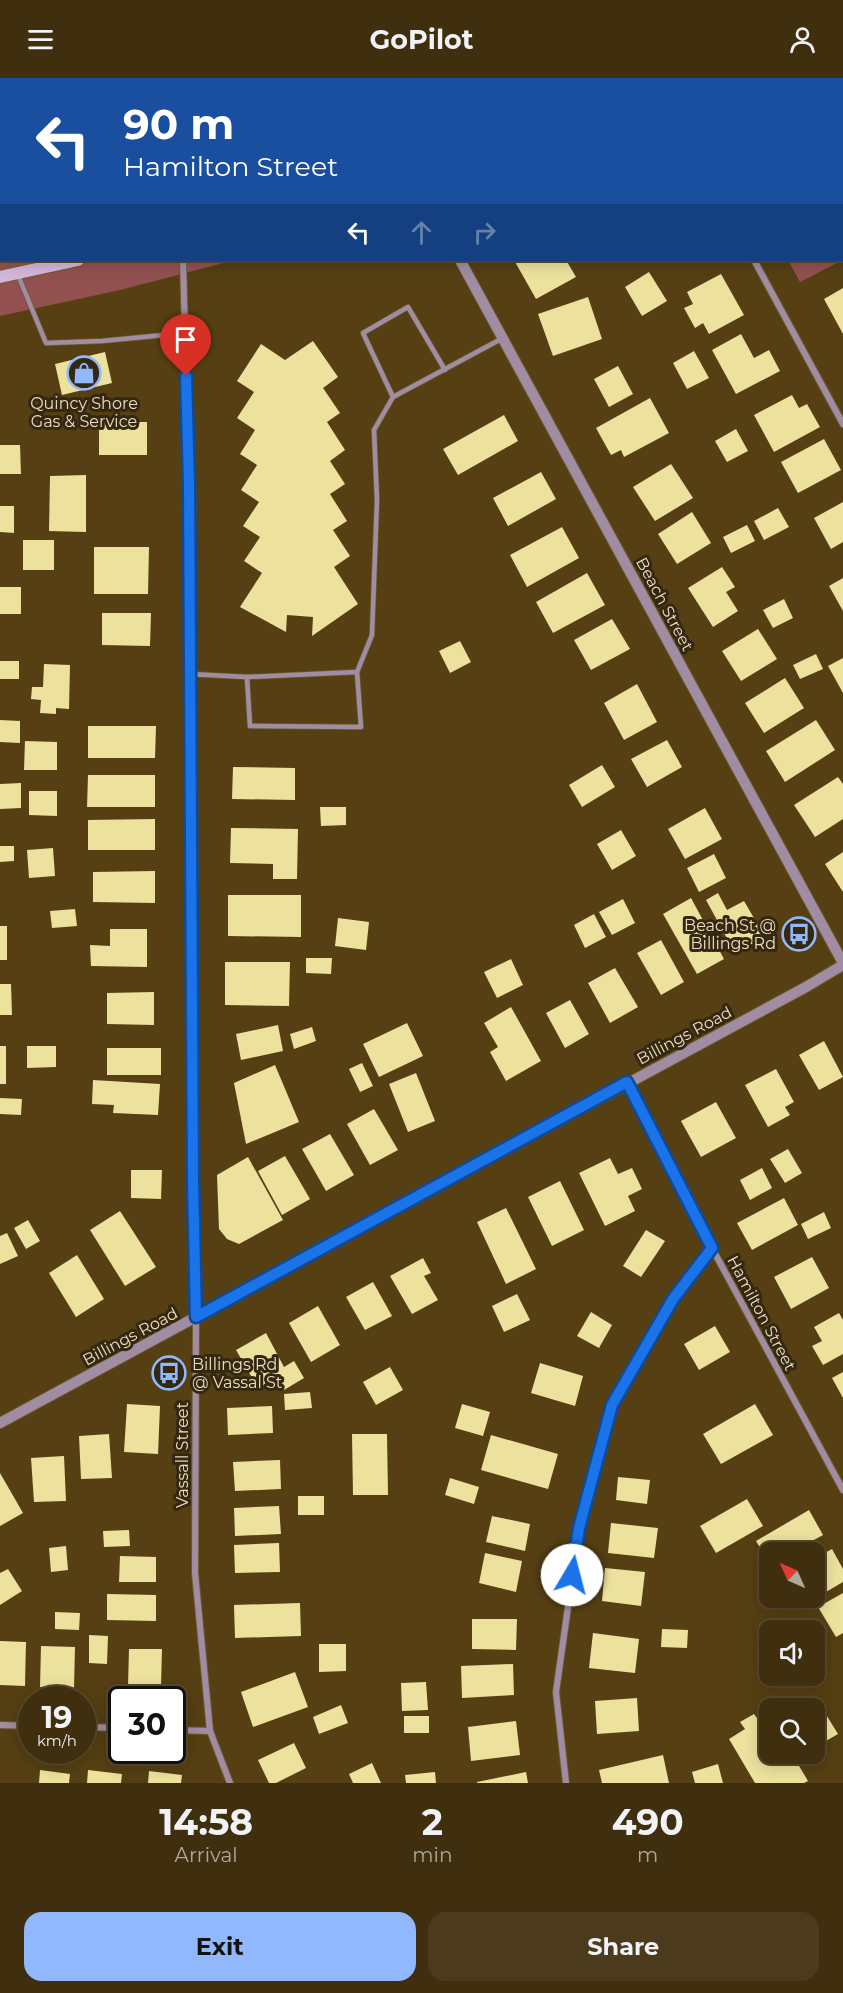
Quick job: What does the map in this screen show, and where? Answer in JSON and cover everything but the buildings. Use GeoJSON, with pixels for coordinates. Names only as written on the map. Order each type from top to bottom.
{"type":"FeatureCollection","features":[{"type":"Feature","properties":{"kind":"main road"},"geometry":{"type":"LineString","coordinates":[[0,277],[73,261]]}},
{"type":"Feature","properties":{"kind":"street","name":"Vassall Street"},"geometry":{"type":"LineString","coordinates":[[183,261],[189,483],[196,1317],[195,1573],[210,1731],[230,1783]]}},
{"type":"Feature","properties":{"kind":"street","name":"Beach Street"},"geometry":{"type":"LineString","coordinates":[[461,261],[843,964]]}},
{"type":"Feature","properties":{"kind":"street"},"geometry":{"type":"LineString","coordinates":[[755,261],[843,424]]}},
{"type":"Feature","properties":{"kind":"street","name":"Billings Road"},"geometry":{"type":"LineString","coordinates":[[0,1423],[806,987],[843,964]]}},
{"type":"Feature","properties":{"kind":"street","name":"Hamilton Street"},"geometry":{"type":"LineString","coordinates":[[627,1082],[712,1248],[843,1490]]}},
{"type":"Feature","properties":{"kind":"street"},"geometry":{"type":"LineString","coordinates":[[566,1783],[556,1692],[579,1528],[612,1405],[673,1299],[712,1248]]}},
{"type":"Feature","properties":{"kind":"street"},"geometry":{"type":"LineString","coordinates":[[0,1725],[18,1726]]}},
{"type":"Feature","properties":{"kind":"street"},"geometry":{"type":"LineString","coordinates":[[186,1730],[210,1731]]}},
{"type":"Feature","properties":{"kind":"lane"},"geometry":{"type":"LineString","coordinates":[[17,273],[46,343],[102,341],[185,333]]}},
{"type":"Feature","properties":{"kind":"lane"},"geometry":{"type":"LineString","coordinates":[[393,397],[363,333],[408,307],[445,370]]}},
{"type":"Feature","properties":{"kind":"lane"},"geometry":{"type":"LineString","coordinates":[[248,677],[250,726],[361,727],[357,672],[372,635],[377,500],[374,430],[393,397],[504,338]]}},
{"type":"Feature","properties":{"kind":"lane"},"geometry":{"type":"LineString","coordinates":[[189,674],[248,677],[357,672]]}},
{"type":"Feature","properties":{"kind":"shaded area"},"geometry":{"type":"Polygon","coordinates":[[[0,261],[231,261],[120,290],[0,316],[0,261]]]}},
{"type":"Feature","properties":{"kind":"shaded area"},"geometry":{"type":"Polygon","coordinates":[[[789,261],[841,261],[800,282],[789,261]]]}},
{"type":"Feature","properties":{"kind":"place","name":"Quincy Shore Gas & Service"},"geometry":{"type":"Point","coordinates":[84,373]}},
{"type":"Feature","properties":{"kind":"place","name":"Beach St @ Billings Rd"},"geometry":{"type":"Point","coordinates":[799,934]}},
{"type":"Feature","properties":{"kind":"place","name":"Billings Rd @ Vassal St"},"geometry":{"type":"Point","coordinates":[169,1373]}},
{"type":"Feature","properties":{"kind":"route"},"geometry":{"type":"LineString","coordinates":[[186,376],[189,483],[193,1182],[196,1317],[627,1082],[712,1248],[673,1299],[612,1405],[579,1528],[572,1575]]}}]}
